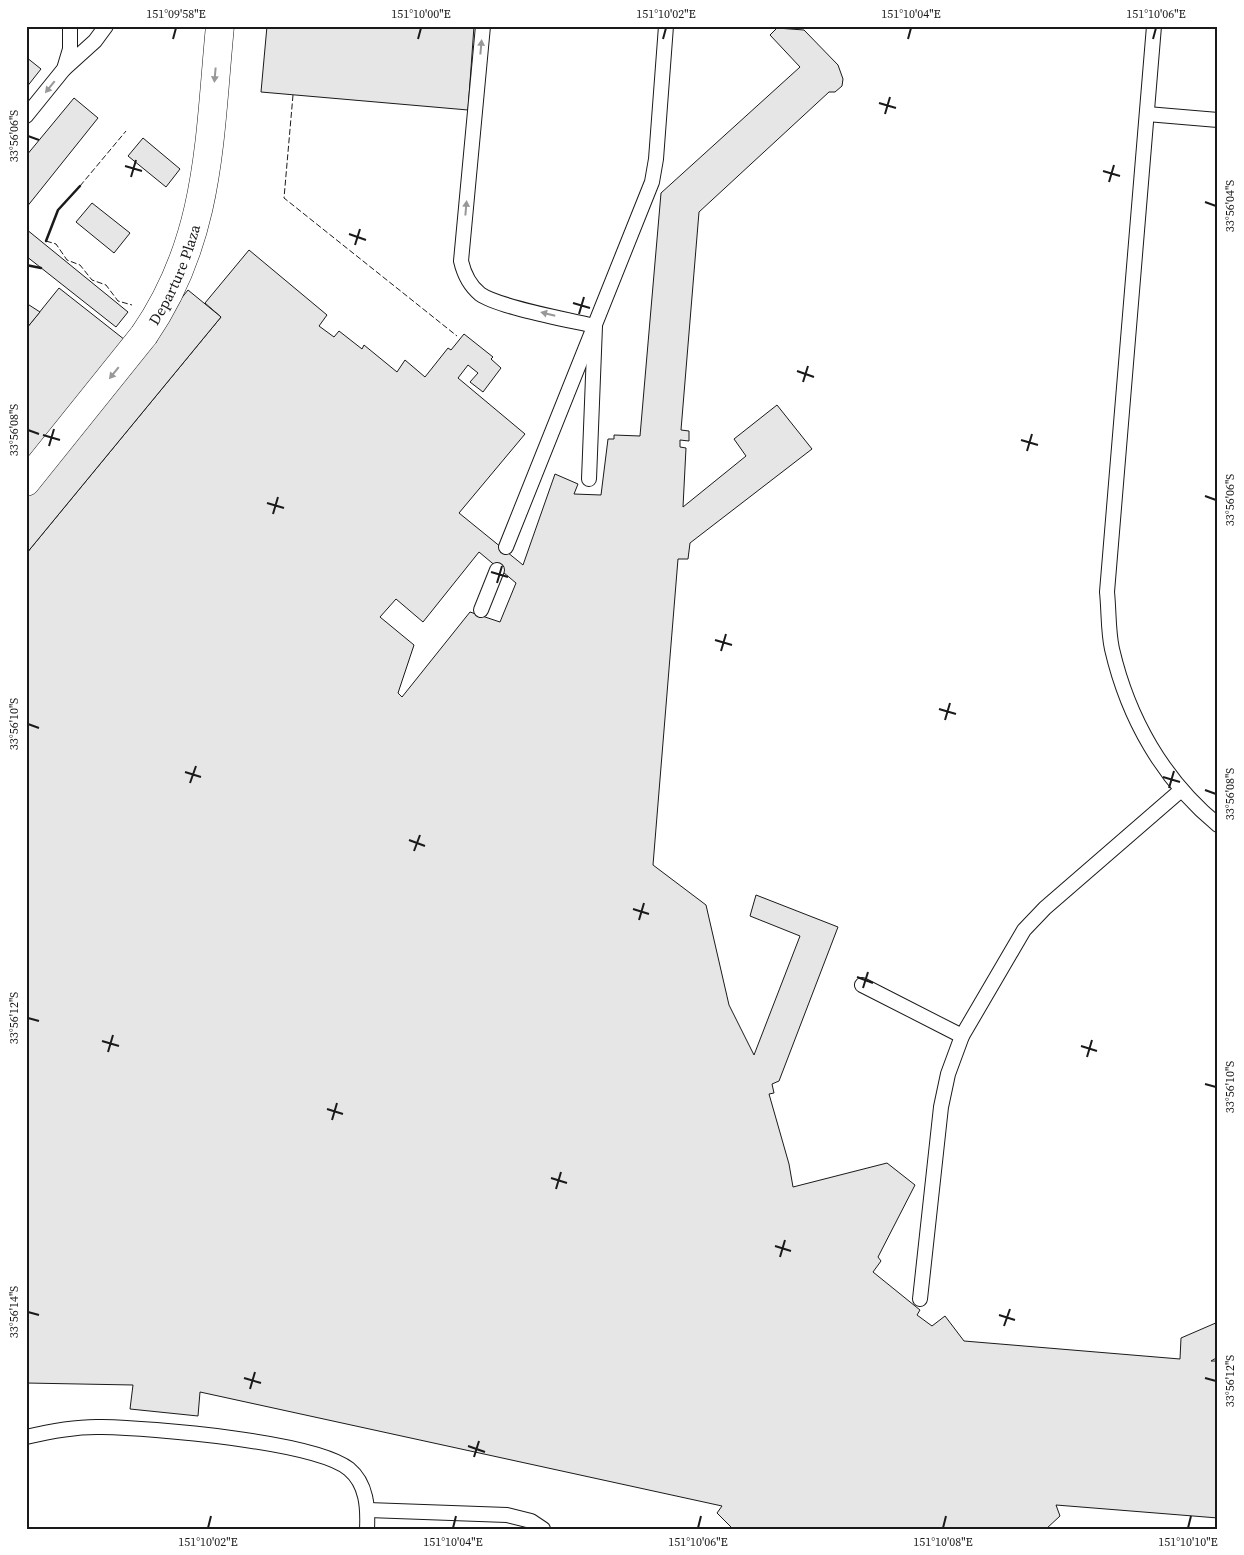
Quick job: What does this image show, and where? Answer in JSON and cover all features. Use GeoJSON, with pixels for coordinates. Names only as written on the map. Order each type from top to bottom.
{"type":"FeatureCollection","features":[{"type":"Feature","properties":{"kind":"street","name":"Departure Plaza"},"geometry":{"type":"LineString","coordinates":[[26,482],[144,335],[175,282],[193,234],[203,196],[220,26]]}},
{"type":"Feature","properties":{"kind":"lane"},"geometry":{"type":"LineString","coordinates":[[64,70],[70,49],[70,26]]}},
{"type":"Feature","properties":{"kind":"lane"},"geometry":{"type":"LineString","coordinates":[[26,116],[64,70],[95,41],[106,26]]}},
{"type":"Feature","properties":{"kind":"lane"},"geometry":{"type":"LineString","coordinates":[[483,26],[461,261],[465,274],[481,294],[497,302],[595,326]]}},
{"type":"Feature","properties":{"kind":"lane"},"geometry":{"type":"LineString","coordinates":[[506,547],[652,182],[656,159],[666,26]]}},
{"type":"Feature","properties":{"kind":"lane"},"geometry":{"type":"LineString","coordinates":[[1154,26],[1107,592],[1112,648],[1128,703],[1159,761],[1180,791],[1218,825]]}},
{"type":"Feature","properties":{"kind":"lane"},"geometry":{"type":"LineString","coordinates":[[1147,114],[1218,120]]}},
{"type":"Feature","properties":{"kind":"lane"},"geometry":{"type":"LineString","coordinates":[[589,479],[595,326]]}},
{"type":"Feature","properties":{"kind":"lane"},"geometry":{"type":"LineString","coordinates":[[481,610],[497,570]]}},
{"type":"Feature","properties":{"kind":"lane"},"geometry":{"type":"LineString","coordinates":[[920,1299],[941,1107],[948,1074],[962,1036],[983,997],[1024,930],[1045,908],[1180,791]]}},
{"type":"Feature","properties":{"kind":"lane"},"geometry":{"type":"LineString","coordinates":[[862,985],[962,1036]]}},
{"type":"Feature","properties":{"kind":"lane"},"geometry":{"type":"LineString","coordinates":[[26,1437],[57,1430],[110,1428],[157,1430],[246,1441],[317,1454],[335,1460],[350,1470],[366,1496],[368,1510],[367,1529]]}},
{"type":"Feature","properties":{"kind":"lane"},"geometry":{"type":"LineString","coordinates":[[368,1510],[507,1515],[525,1519],[542,1529]]}},
{"type":"Feature","properties":{"kind":"building"},"geometry":{"type":"Polygon","coordinates":[[[267,26],[474,26],[468,110],[261,92],[267,26]]]}},
{"type":"Feature","properties":{"kind":"building"},"geometry":{"type":"Polygon","coordinates":[[[777,28],[804,30],[838,65],[843,79],[842,86],[835,92],[829,92],[699,212],[681,430],[689,431],[689,441],[680,440],[680,447],[686,448],[683,507],[746,456],[734,439],[777,405],[812,449],[690,543],[688,559],[678,559],[653,865],[706,905],[729,1005],[754,1055],[800,936],[750,916],[756,895],[838,927],[779,1081],[772,1084],[774,1093],[769,1094],[789,1164],[793,1187],[887,1163],[915,1185],[878,1257],[881,1261],[873,1272],[920,1310],[917,1315],[932,1326],[945,1316],[964,1341],[1180,1359],[1181,1338],[1218,1322],[1218,1357],[1211,1361],[1218,1361],[1218,1518],[1056,1505],[1060,1516],[1046,1529],[733,1529],[717,1513],[722,1506],[200,1392],[198,1416],[130,1409],[133,1385],[26,1383],[26,554],[221,317],[205,303],[249,250],[327,315],[319,326],[334,337],[339,331],[362,349],[364,345],[397,372],[405,360],[425,377],[448,348],[451,350],[464,334],[493,357],[491,359],[501,368],[483,392],[470,382],[478,373],[468,365],[458,378],[525,434],[459,513],[523,565],[555,474],[578,484],[574,494],[601,495],[608,439],[614,439],[614,435],[640,436],[661,193],[800,67],[770,35],[777,28]],[[479,552],[423,622],[396,599],[380,617],[414,645],[398,693],[402,697],[470,612],[500,622],[516,583],[479,552]]]}},
{"type":"Feature","properties":{"kind":"building"},"geometry":{"type":"Polygon","coordinates":[[[26,57],[41,69],[26,88],[26,57]]]}},
{"type":"Feature","properties":{"kind":"building"},"geometry":{"type":"Polygon","coordinates":[[[74,98],[98,118],[26,208],[26,156],[74,98]]]}},
{"type":"Feature","properties":{"kind":"building"},"geometry":{"type":"Polygon","coordinates":[[[143,138],[180,169],[166,187],[128,156],[143,138]]]}},
{"type":"Feature","properties":{"kind":"building"},"geometry":{"type":"Polygon","coordinates":[[[92,203],[130,233],[114,253],[76,222],[92,203]]]}},
{"type":"Feature","properties":{"kind":"building"},"geometry":{"type":"Polygon","coordinates":[[[26,229],[128,312],[116,327],[26,256],[26,229]]]}},
{"type":"Feature","properties":{"kind":"building"},"geometry":{"type":"Polygon","coordinates":[[[59,288],[139,351],[188,290],[221,317],[26,554],[26,329],[59,288]]]}},
{"type":"Feature","properties":{"kind":"building"},"geometry":{"type":"Polygon","coordinates":[[[26,303],[40,312],[26,329],[26,303]]]}},
{"type":"Feature","properties":{"kind":"building"},"geometry":{"type":"Polygon","coordinates":[[[570,1528],[641,1529],[570,1529],[570,1528]]]}},
{"type":"Feature","properties":{"kind":"fence"},"geometry":{"type":"LineString","coordinates":[[293,95],[284,198],[457,336]]}},
{"type":"Feature","properties":{"kind":"fence"},"geometry":{"type":"LineString","coordinates":[[80,186],[126,131]]}},
{"type":"Feature","properties":{"kind":"fence"},"geometry":{"type":"LineString","coordinates":[[46,241],[56,244],[67,260],[80,265],[92,280],[106,285],[118,301],[132,305]]}},
{"type":"Feature","properties":{"kind":"wall"},"geometry":{"type":"LineString","coordinates":[[46,241],[58,210],[80,186]]}},
{"type":"Feature","properties":{"kind":"wall"},"geometry":{"type":"LineString","coordinates":[[26,265],[41,268]]}}]}
